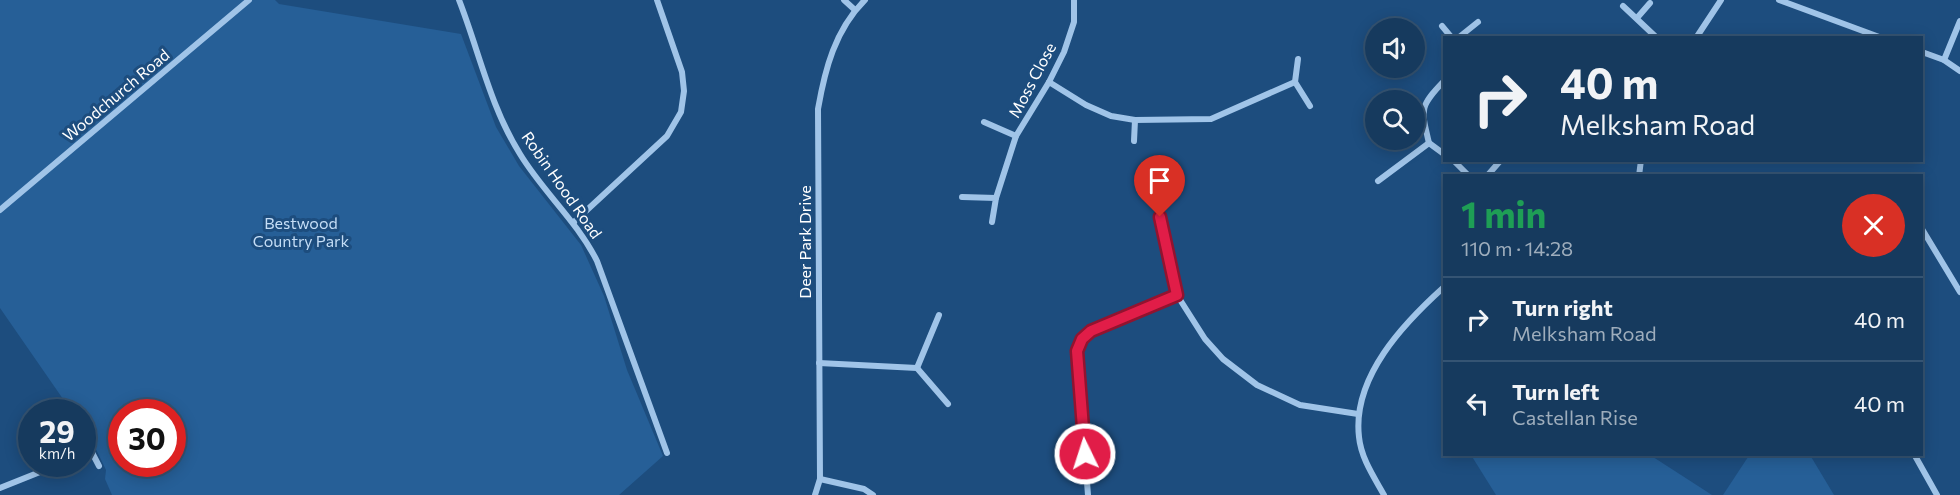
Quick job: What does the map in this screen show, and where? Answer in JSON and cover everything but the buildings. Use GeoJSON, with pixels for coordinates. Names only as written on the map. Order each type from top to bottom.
{"type":"FeatureCollection","features":[{"type":"Feature","properties":{"kind":"street","name":"Woodchurch Road"},"geometry":{"type":"LineString","coordinates":[[0,210],[249,0]]}},
{"type":"Feature","properties":{"kind":"street","name":"Robin Hood Road"},"geometry":{"type":"LineString","coordinates":[[461,0],[493,100],[519,153],[546,191],[574,222],[587,241],[609,291],[620,328],[667,453]]}},
{"type":"Feature","properties":{"kind":"street"},"geometry":{"type":"LineString","coordinates":[[574,222],[667,136],[681,112],[684,91],[682,72],[657,0]]}},
{"type":"Feature","properties":{"kind":"street"},"geometry":{"type":"LineString","coordinates":[[844,0],[855,10]]}},
{"type":"Feature","properties":{"kind":"street","name":"Deer Park Drive"},"geometry":{"type":"LineString","coordinates":[[815,495],[820,478],[818,109],[825,73],[837,38],[855,10],[865,0]]}},
{"type":"Feature","properties":{"kind":"street","name":"Moss Close"},"geometry":{"type":"LineString","coordinates":[[992,222],[996,198],[1016,136],[1049,82],[1064,52],[1074,22],[1074,0]]}},
{"type":"Feature","properties":{"kind":"street"},"geometry":{"type":"LineString","coordinates":[[1697,36],[1721,0]]}},
{"type":"Feature","properties":{"kind":"street"},"geometry":{"type":"LineString","coordinates":[[1779,0],[1877,36]]}},
{"type":"Feature","properties":{"kind":"street"},"geometry":{"type":"LineString","coordinates":[[1636,18],[1650,3]]}},
{"type":"Feature","properties":{"kind":"street"},"geometry":{"type":"LineString","coordinates":[[1623,6],[1655,36]]}},
{"type":"Feature","properties":{"kind":"street"},"geometry":{"type":"LineString","coordinates":[[1944,60],[1960,21]]}},
{"type":"Feature","properties":{"kind":"street"},"geometry":{"type":"LineString","coordinates":[[1460,36],[1478,22]]}},
{"type":"Feature","properties":{"kind":"street"},"geometry":{"type":"LineString","coordinates":[[1442,26],[1450,36]]}},
{"type":"Feature","properties":{"kind":"street"},"geometry":{"type":"LineString","coordinates":[[1923,52],[1944,60],[1960,71]]}},
{"type":"Feature","properties":{"kind":"street"},"geometry":{"type":"LineString","coordinates":[[1298,59],[1295,82],[1310,106]]}},
{"type":"Feature","properties":{"kind":"street"},"geometry":{"type":"LineString","coordinates":[[1049,82],[1086,105],[1111,116],[1135,120],[1210,119],[1295,82]]}},
{"type":"Feature","properties":{"kind":"street"},"geometry":{"type":"LineString","coordinates":[[1443,82],[1429,97],[1423,108],[1429,143],[1443,153]]}},
{"type":"Feature","properties":{"kind":"street"},"geometry":{"type":"LineString","coordinates":[[1134,141],[1135,120]]}},
{"type":"Feature","properties":{"kind":"street","name":"Moss Close"},"geometry":{"type":"LineString","coordinates":[[984,122],[1016,136]]}},
{"type":"Feature","properties":{"kind":"street"},"geometry":{"type":"LineString","coordinates":[[1378,181],[1429,143]]}},
{"type":"Feature","properties":{"kind":"street"},"geometry":{"type":"LineString","coordinates":[[1454,162],[1467,174]]}},
{"type":"Feature","properties":{"kind":"street"},"geometry":{"type":"LineString","coordinates":[[1489,174],[1499,162]]}},
{"type":"Feature","properties":{"kind":"street"},"geometry":{"type":"LineString","coordinates":[[962,197],[996,198]]}},
{"type":"Feature","properties":{"kind":"street"},"geometry":{"type":"LineString","coordinates":[[1160,217],[1177,295],[1205,339],[1223,359],[1257,385],[1300,405],[1358,414]]}},
{"type":"Feature","properties":{"kind":"street"},"geometry":{"type":"LineString","coordinates":[[1923,231],[1960,292]]}},
{"type":"Feature","properties":{"kind":"street"},"geometry":{"type":"LineString","coordinates":[[1384,495],[1366,462],[1359,438],[1358,414],[1367,382],[1403,329],[1443,287]]}},
{"type":"Feature","properties":{"kind":"street"},"geometry":{"type":"LineString","coordinates":[[1088,495],[1077,351],[1082,339],[1091,331],[1177,295]]}},
{"type":"Feature","properties":{"kind":"street"},"geometry":{"type":"LineString","coordinates":[[917,368],[939,315]]}},
{"type":"Feature","properties":{"kind":"street"},"geometry":{"type":"LineString","coordinates":[[819,363],[917,368],[948,404]]}},
{"type":"Feature","properties":{"kind":"street"},"geometry":{"type":"LineString","coordinates":[[1915,456],[1937,495]]}},
{"type":"Feature","properties":{"kind":"street"},"geometry":{"type":"LineString","coordinates":[[96,460],[99,466]]}},
{"type":"Feature","properties":{"kind":"street"},"geometry":{"type":"LineString","coordinates":[[0,488],[28,477]]}},
{"type":"Feature","properties":{"kind":"street"},"geometry":{"type":"LineString","coordinates":[[820,478],[864,489],[873,495]]}},
{"type":"Feature","properties":{"kind":"green space","name":"Bestwood Country Park"},"geometry":{"type":"Polygon","coordinates":[[[0,0],[275,0],[279,4],[461,34],[496,127],[519,166],[581,245],[604,296],[627,370],[663,456],[619,495],[112,495],[105,479],[106,470],[96,449],[96,399],[63,399],[0,308],[0,0]]]}},
{"type":"Feature","properties":{"kind":"green space"},"geometry":{"type":"Polygon","coordinates":[[[1472,456],[1652,456],[1712,495],[1496,495],[1472,456]]]}},
{"type":"Feature","properties":{"kind":"green space"},"geometry":{"type":"Polygon","coordinates":[[[1749,456],[1811,456],[1834,495],[1723,495],[1749,456]]]}},
{"type":"Feature","properties":{"kind":"route"},"geometry":{"type":"LineString","coordinates":[[1085,454],[1077,351],[1082,339],[1091,331],[1177,295],[1160,217]]}}]}
